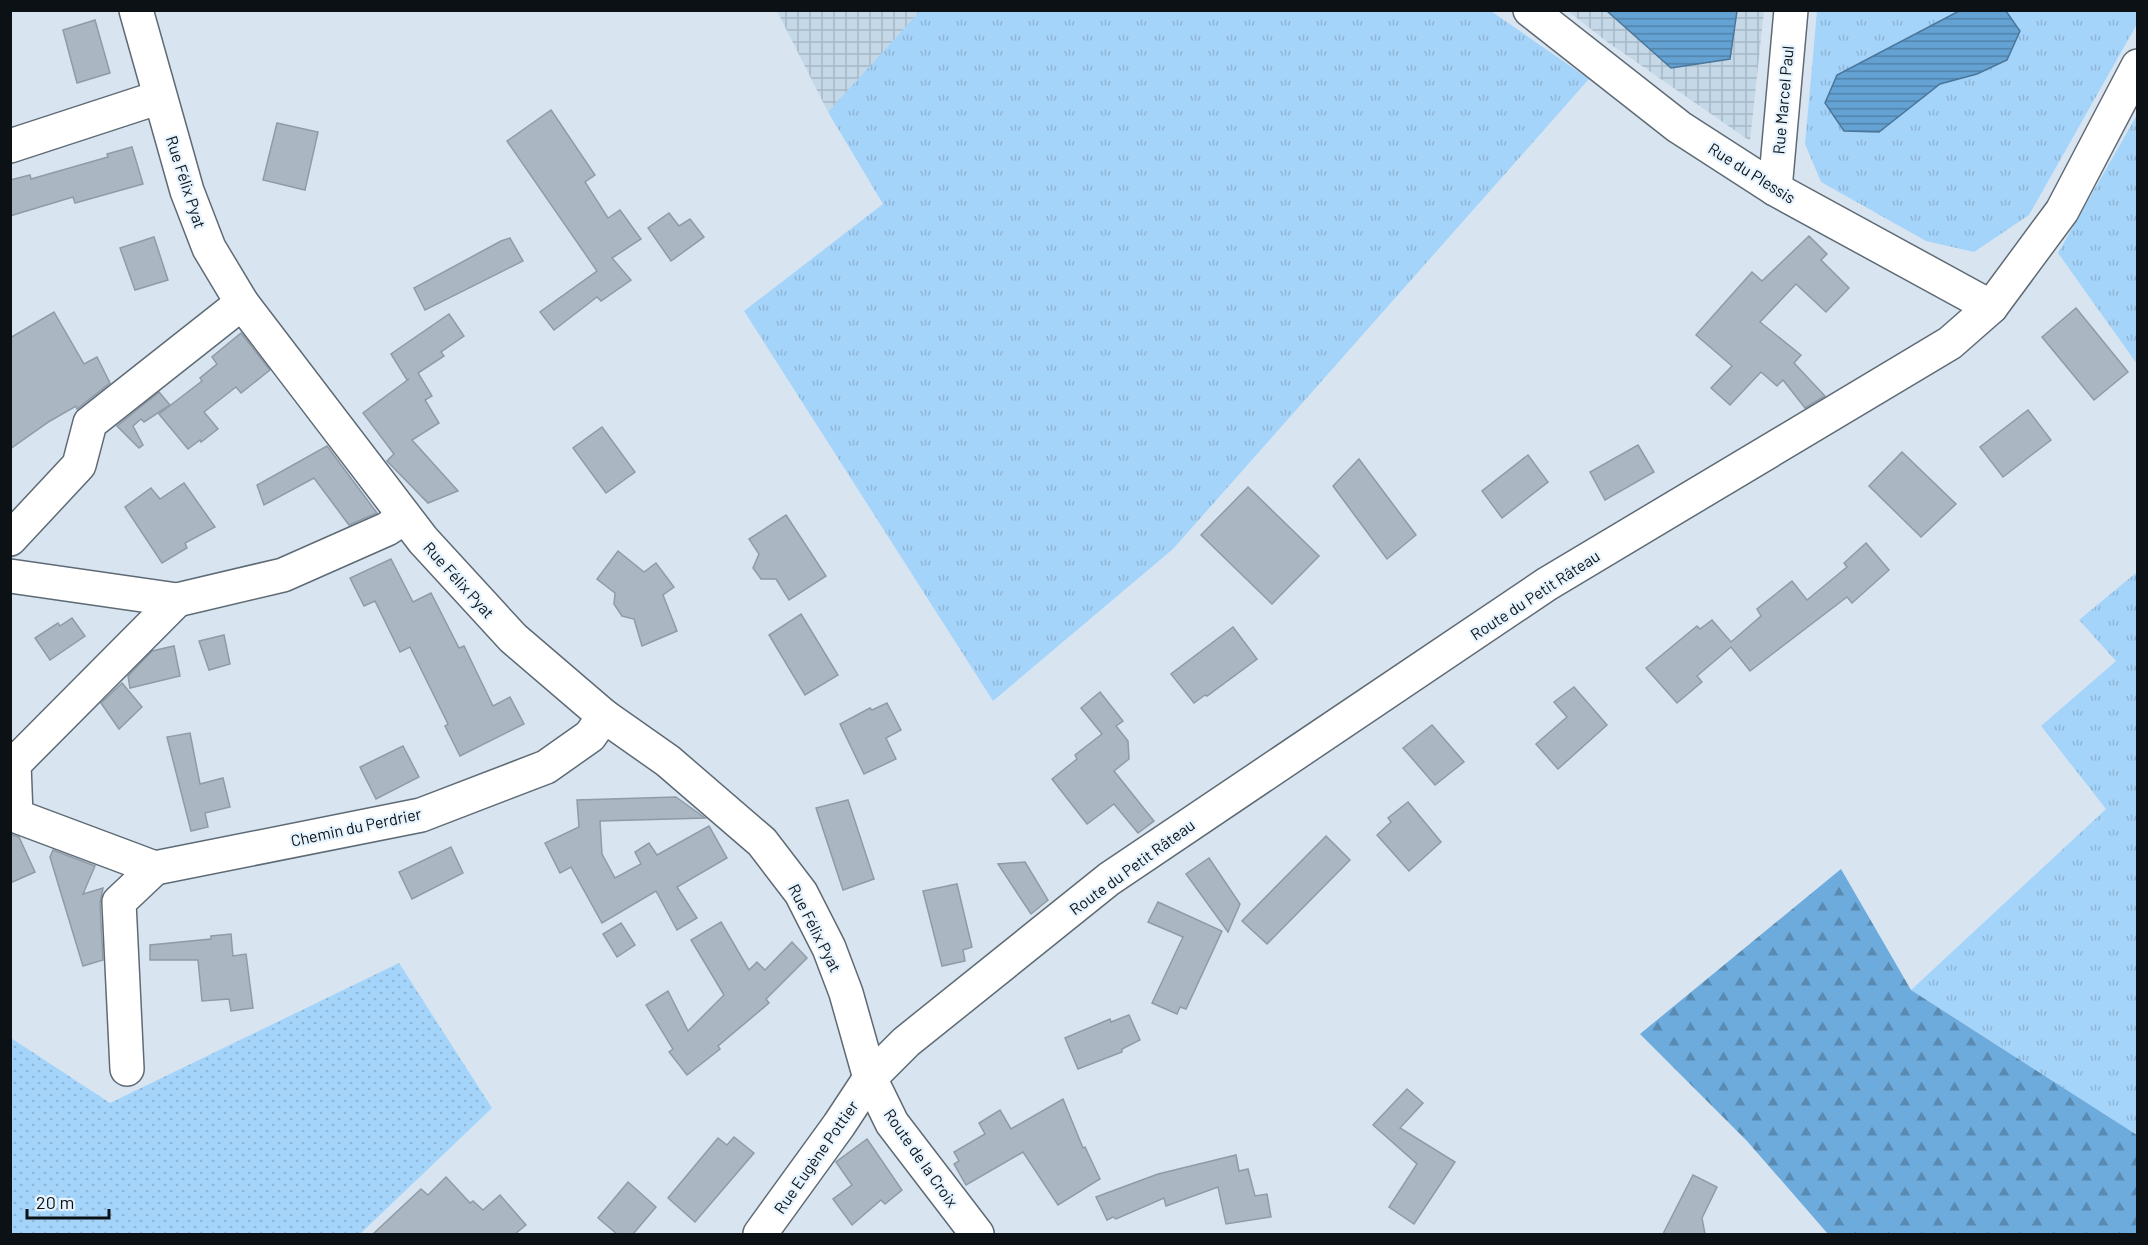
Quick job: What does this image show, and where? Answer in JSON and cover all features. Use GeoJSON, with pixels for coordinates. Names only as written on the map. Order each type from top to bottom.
{"type":"FeatureCollection","features":[{"type":"Feature","properties":{"kind":"street","name":"Rue Félix Pyat"},"geometry":{"type":"LineString","coordinates":[[136,10],[187,191],[209,249],[242,303],[423,540],[513,638],[604,717],[668,761],[762,842],[801,893],[829,948],[846,993],[870,1078]]}},
{"type":"Feature","properties":{"kind":"street","name":"Rue du Plessis"},"geometry":{"type":"LineString","coordinates":[[1530,10],[1679,127],[1775,189],[1991,307]]}},
{"type":"Feature","properties":{"kind":"street","name":"Rue Marcel Paul"},"geometry":{"type":"LineString","coordinates":[[1775,189],[1791,10]]}},
{"type":"Feature","properties":{"kind":"street","name":"Route du Petit Râteau"},"geometry":{"type":"LineString","coordinates":[[870,1078],[906,1042],[1109,879],[1547,584],[1950,343],[1991,307],[2062,211],[2138,66]]}},
{"type":"Feature","properties":{"kind":"street"},"geometry":{"type":"LineString","coordinates":[[10,146],[160,97]]}},
{"type":"Feature","properties":{"kind":"street"},"geometry":{"type":"LineString","coordinates":[[10,539],[79,465],[90,423],[242,303]]}},
{"type":"Feature","properties":{"kind":"street"},"geometry":{"type":"LineString","coordinates":[[10,576],[177,600],[283,575],[387,529],[405,517]]}},
{"type":"Feature","properties":{"kind":"street"},"geometry":{"type":"LineString","coordinates":[[127,1069],[119,902],[155,868],[16,816],[14,765],[177,600]]}},
{"type":"Feature","properties":{"kind":"street","name":"Chemin du Perdrier"},"geometry":{"type":"LineString","coordinates":[[155,868],[421,815],[546,767],[590,736],[604,717]]}},
{"type":"Feature","properties":{"kind":"street","name":"Rue Eugène Pottier"},"geometry":{"type":"LineString","coordinates":[[760,1234],[870,1078]]}},
{"type":"Feature","properties":{"kind":"street","name":"Route de la Croix"},"geometry":{"type":"LineString","coordinates":[[870,1078],[892,1123],[977,1234]]}},
{"type":"Feature","properties":{"kind":"shaded area"},"geometry":{"type":"Polygon","coordinates":[[[777,11],[921,11],[828,112],[777,11]]]}},
{"type":"Feature","properties":{"kind":"shaded area"},"geometry":{"type":"Polygon","coordinates":[[[1568,11],[1764,11],[1750,141],[1606,41],[1568,11]]]}},
{"type":"Feature","properties":{"kind":"shaded area"},"geometry":{"type":"Polygon","coordinates":[[[1607,11],[1737,11],[1730,59],[1671,68],[1607,11]]]}},
{"type":"Feature","properties":{"kind":"shaded area"},"geometry":{"type":"Polygon","coordinates":[[[1959,11],[2006,11],[2020,31],[2007,60],[1977,74],[1940,84],[1879,132],[1844,131],[1825,103],[1837,75],[1959,11]]]}},
{"type":"Feature","properties":{"kind":"green space"},"geometry":{"type":"Polygon","coordinates":[[[921,10],[1491,11],[1589,79],[1173,549],[993,701],[744,311],[883,204],[828,112],[921,10]]]}},
{"type":"Feature","properties":{"kind":"green space"},"geometry":{"type":"Polygon","coordinates":[[[1817,11],[2137,11],[2137,24],[2029,215],[1974,252],[1926,241],[1821,182],[1805,144],[1817,11]]]}},
{"type":"Feature","properties":{"kind":"green space"},"geometry":{"type":"Polygon","coordinates":[[[2137,115],[2137,364],[2058,253],[2137,115]]]}},
{"type":"Feature","properties":{"kind":"green space"},"geometry":{"type":"Polygon","coordinates":[[[2137,572],[2137,1135],[1911,990],[2106,809],[2041,726],[2116,661],[2079,620],[2137,572]]]}},
{"type":"Feature","properties":{"kind":"green space"},"geometry":{"type":"Polygon","coordinates":[[[1841,869],[1911,990],[2137,1135],[2137,1234],[1828,1234],[1747,1141],[1640,1034],[1841,869]]]}},
{"type":"Feature","properties":{"kind":"green space"},"geometry":{"type":"Polygon","coordinates":[[[399,963],[492,1108],[360,1234],[11,1234],[11,1038],[110,1103],[399,963]]]}},
{"type":"Feature","properties":{"kind":"building"},"geometry":{"type":"Polygon","coordinates":[[[95,20],[110,73],[77,83],[63,30],[95,20]]]}},
{"type":"Feature","properties":{"kind":"building"},"geometry":{"type":"Polygon","coordinates":[[[551,110],[595,175],[585,182],[608,218],[620,210],[641,239],[612,258],[631,280],[601,301],[597,297],[554,330],[540,312],[597,271],[507,141],[551,110]]]}},
{"type":"Feature","properties":{"kind":"building"},"geometry":{"type":"Polygon","coordinates":[[[277,123],[318,132],[305,190],[263,180],[277,123]]]}},
{"type":"Feature","properties":{"kind":"building"},"geometry":{"type":"Polygon","coordinates":[[[132,147],[143,184],[75,203],[73,197],[10,216],[10,180],[30,175],[31,179],[108,157],[107,154],[132,147]]]}},
{"type":"Feature","properties":{"kind":"building"},"geometry":{"type":"Polygon","coordinates":[[[669,213],[679,226],[690,219],[704,237],[671,261],[648,228],[669,213]]]}},
{"type":"Feature","properties":{"kind":"building"},"geometry":{"type":"Polygon","coordinates":[[[1809,236],[1827,254],[1821,260],[1849,288],[1826,312],[1796,284],[1760,322],[1801,355],[1794,363],[1825,396],[1805,408],[1783,380],[1777,386],[1761,372],[1730,405],[1711,388],[1732,366],[1696,335],[1752,272],[1762,281],[1809,236]]]}},
{"type":"Feature","properties":{"kind":"building"},"geometry":{"type":"Polygon","coordinates":[[[154,237],[168,280],[135,290],[120,248],[154,237]]]}},
{"type":"Feature","properties":{"kind":"building"},"geometry":{"type":"Polygon","coordinates":[[[510,238],[523,261],[425,310],[414,288],[510,238]]]}},
{"type":"Feature","properties":{"kind":"building"},"geometry":{"type":"Polygon","coordinates":[[[2076,308],[2128,372],[2094,400],[2042,337],[2076,308]]]}},
{"type":"Feature","properties":{"kind":"building"},"geometry":{"type":"Polygon","coordinates":[[[54,312],[84,364],[97,357],[110,383],[77,409],[76,406],[50,421],[10,449],[10,338],[54,312]]]}},
{"type":"Feature","properties":{"kind":"building"},"geometry":{"type":"Polygon","coordinates":[[[449,314],[464,336],[441,352],[444,356],[418,373],[432,396],[425,400],[439,423],[412,440],[458,491],[428,503],[387,461],[394,454],[363,413],[409,379],[407,380],[391,354],[449,314]]]}},
{"type":"Feature","properties":{"kind":"building"},"geometry":{"type":"Polygon","coordinates":[[[241,333],[270,370],[241,393],[236,387],[204,412],[218,429],[188,449],[159,414],[202,381],[200,378],[217,364],[212,357],[241,333]]]}},
{"type":"Feature","properties":{"kind":"building"},"geometry":{"type":"Polygon","coordinates":[[[159,392],[170,405],[144,422],[141,419],[133,426],[143,445],[139,448],[117,426],[159,392]]]}},
{"type":"Feature","properties":{"kind":"building"},"geometry":{"type":"Polygon","coordinates":[[[2028,410],[2051,440],[2003,477],[1980,447],[2028,410]]]}},
{"type":"Feature","properties":{"kind":"building"},"geometry":{"type":"Polygon","coordinates":[[[602,427],[635,472],[606,493],[573,448],[602,427]]]}},
{"type":"Feature","properties":{"kind":"building"},"geometry":{"type":"Polygon","coordinates":[[[1638,445],[1654,472],[1605,500],[1590,472],[1638,445]]]}},
{"type":"Feature","properties":{"kind":"building"},"geometry":{"type":"Polygon","coordinates":[[[327,446],[377,513],[349,525],[314,478],[264,505],[257,485],[327,446]]]}},
{"type":"Feature","properties":{"kind":"building"},"geometry":{"type":"Polygon","coordinates":[[[1902,452],[1956,504],[1921,537],[1869,486],[1902,452]]]}},
{"type":"Feature","properties":{"kind":"building"},"geometry":{"type":"Polygon","coordinates":[[[1528,455],[1548,482],[1502,518],[1482,491],[1528,455]]]}},
{"type":"Feature","properties":{"kind":"building"},"geometry":{"type":"Polygon","coordinates":[[[1359,459],[1416,535],[1387,559],[1333,486],[1359,459]]]}},
{"type":"Feature","properties":{"kind":"building"},"geometry":{"type":"Polygon","coordinates":[[[184,483],[215,527],[185,543],[187,548],[162,563],[125,507],[151,488],[160,499],[184,483]]]}},
{"type":"Feature","properties":{"kind":"building"},"geometry":{"type":"Polygon","coordinates":[[[1248,487],[1319,556],[1272,604],[1201,535],[1248,487]]]}},
{"type":"Feature","properties":{"kind":"building"},"geometry":{"type":"Polygon","coordinates":[[[786,515],[826,576],[789,600],[776,579],[761,579],[753,568],[759,554],[749,539],[786,515]]]}},
{"type":"Feature","properties":{"kind":"building"},"geometry":{"type":"Polygon","coordinates":[[[1866,543],[1889,570],[1852,603],[1847,597],[1750,671],[1731,647],[1697,676],[1702,682],[1677,703],[1646,668],[1697,626],[1700,629],[1712,620],[1731,642],[1761,616],[1757,609],[1792,581],[1807,600],[1847,567],[1844,563],[1866,543]]]}},
{"type":"Feature","properties":{"kind":"building"},"geometry":{"type":"Polygon","coordinates":[[[618,551],[644,572],[656,563],[674,587],[663,595],[677,631],[642,646],[634,619],[622,616],[614,604],[615,593],[597,579],[618,551]]]}},
{"type":"Feature","properties":{"kind":"building"},"geometry":{"type":"Polygon","coordinates":[[[391,559],[413,602],[431,593],[459,648],[464,646],[493,706],[510,697],[524,724],[460,756],[445,726],[448,724],[410,647],[400,652],[375,601],[364,606],[350,578],[391,559]]]}},
{"type":"Feature","properties":{"kind":"building"},"geometry":{"type":"Polygon","coordinates":[[[801,614],[838,675],[805,695],[769,635],[801,614]]]}},
{"type":"Feature","properties":{"kind":"building"},"geometry":{"type":"Polygon","coordinates":[[[72,618],[85,636],[50,660],[35,638],[58,623],[60,626],[72,618]]]}},
{"type":"Feature","properties":{"kind":"building"},"geometry":{"type":"Polygon","coordinates":[[[1233,627],[1257,659],[1194,703],[1171,674],[1233,627]]]}},
{"type":"Feature","properties":{"kind":"building"},"geometry":{"type":"Polygon","coordinates":[[[224,635],[230,664],[209,670],[199,641],[224,635]]]}},
{"type":"Feature","properties":{"kind":"building"},"geometry":{"type":"Polygon","coordinates":[[[174,646],[180,676],[130,688],[128,676],[152,651],[174,646]]]}},
{"type":"Feature","properties":{"kind":"building"},"geometry":{"type":"Polygon","coordinates":[[[122,683],[142,707],[119,729],[101,703],[122,683]]]}},
{"type":"Feature","properties":{"kind":"building"},"geometry":{"type":"Polygon","coordinates":[[[1574,687],[1607,725],[1558,769],[1536,744],[1567,717],[1554,702],[1574,687]]]}},
{"type":"Feature","properties":{"kind":"building"},"geometry":{"type":"Polygon","coordinates":[[[1100,692],[1123,721],[1116,726],[1128,741],[1129,759],[1114,771],[1154,821],[1138,833],[1114,804],[1087,824],[1052,779],[1077,759],[1075,755],[1102,734],[1081,708],[1100,692]]]}},
{"type":"Feature","properties":{"kind":"building"},"geometry":{"type":"Polygon","coordinates":[[[887,703],[901,730],[886,738],[896,759],[864,774],[840,724],[870,708],[872,710],[887,703]]]}},
{"type":"Feature","properties":{"kind":"building"},"geometry":{"type":"Polygon","coordinates":[[[1432,725],[1464,762],[1435,785],[1403,748],[1432,725]]]}},
{"type":"Feature","properties":{"kind":"building"},"geometry":{"type":"Polygon","coordinates":[[[190,733],[200,784],[223,778],[230,807],[205,813],[208,827],[191,831],[167,737],[190,733]]]}},
{"type":"Feature","properties":{"kind":"building"},"geometry":{"type":"Polygon","coordinates":[[[403,746],[419,777],[376,799],[360,767],[403,746]]]}},
{"type":"Feature","properties":{"kind":"building"},"geometry":{"type":"Polygon","coordinates":[[[676,797],[705,818],[600,821],[602,854],[615,878],[641,864],[635,852],[649,843],[657,855],[709,826],[727,858],[677,887],[697,918],[677,930],[656,891],[602,923],[571,867],[560,873],[545,843],[579,827],[577,800],[676,797]]]}},
{"type":"Feature","properties":{"kind":"building"},"geometry":{"type":"Polygon","coordinates":[[[848,800],[874,879],[843,890],[816,808],[848,800]]]}},
{"type":"Feature","properties":{"kind":"building"},"geometry":{"type":"Polygon","coordinates":[[[1408,802],[1441,842],[1409,871],[1377,835],[1391,822],[1388,818],[1408,802]]]}},
{"type":"Feature","properties":{"kind":"building"},"geometry":{"type":"Polygon","coordinates":[[[10,834],[19,837],[35,872],[10,883],[10,834]]]}},
{"type":"Feature","properties":{"kind":"building"},"geometry":{"type":"Polygon","coordinates":[[[1326,836],[1350,860],[1267,944],[1242,921],[1326,836]]]}},
{"type":"Feature","properties":{"kind":"building"},"geometry":{"type":"Polygon","coordinates":[[[451,847],[463,873],[412,899],[399,872],[451,847]]]}},
{"type":"Feature","properties":{"kind":"building"},"geometry":{"type":"Polygon","coordinates":[[[53,850],[95,866],[83,894],[103,888],[100,903],[103,960],[83,966],[50,857],[53,850]]]}},
{"type":"Feature","properties":{"kind":"building"},"geometry":{"type":"Polygon","coordinates":[[[1209,858],[1240,904],[1228,932],[1186,874],[1209,858]]]}},
{"type":"Feature","properties":{"kind":"building"},"geometry":{"type":"Polygon","coordinates":[[[1025,862],[1048,900],[1031,914],[998,864],[1025,862]]]}},
{"type":"Feature","properties":{"kind":"building"},"geometry":{"type":"Polygon","coordinates":[[[957,884],[972,947],[963,950],[965,961],[942,966],[923,891],[957,884]]]}},
{"type":"Feature","properties":{"kind":"building"},"geometry":{"type":"Polygon","coordinates":[[[1158,902],[1222,931],[1186,1009],[1180,1007],[1177,1014],[1152,1003],[1183,937],[1148,922],[1158,902]]]}},
{"type":"Feature","properties":{"kind":"building"},"geometry":{"type":"Polygon","coordinates":[[[721,922],[749,970],[757,962],[765,970],[792,942],[807,958],[766,999],[769,1003],[718,1046],[720,1049],[687,1075],[669,1052],[673,1049],[646,1005],[668,991],[688,1031],[724,995],[691,940],[721,922]]]}},
{"type":"Feature","properties":{"kind":"building"},"geometry":{"type":"Polygon","coordinates":[[[621,923],[635,945],[617,957],[603,934],[621,923]]]}},
{"type":"Feature","properties":{"kind":"building"},"geometry":{"type":"Polygon","coordinates":[[[231,934],[233,956],[246,954],[253,1008],[231,1011],[229,999],[202,1001],[198,960],[150,960],[150,945],[211,939],[211,936],[231,934]]]}},
{"type":"Feature","properties":{"kind":"building"},"geometry":{"type":"Polygon","coordinates":[[[1129,1015],[1140,1040],[1122,1049],[1122,1052],[1078,1069],[1065,1038],[1110,1019],[1111,1022],[1129,1015]]]}},
{"type":"Feature","properties":{"kind":"building"},"geometry":{"type":"Polygon","coordinates":[[[1407,1089],[1423,1103],[1400,1128],[1455,1162],[1414,1224],[1389,1207],[1417,1164],[1373,1125],[1407,1089]]]}},
{"type":"Feature","properties":{"kind":"building"},"geometry":{"type":"Polygon","coordinates":[[[1063,1099],[1083,1148],[1085,1147],[1100,1179],[1058,1205],[1023,1152],[966,1185],[954,1164],[959,1161],[954,1152],[985,1134],[979,1123],[1000,1110],[1011,1129],[1063,1099]]]}},
{"type":"Feature","properties":{"kind":"building"},"geometry":{"type":"Polygon","coordinates":[[[734,1137],[754,1153],[695,1222],[668,1198],[718,1138],[727,1145],[734,1137]]]}},
{"type":"Feature","properties":{"kind":"building"},"geometry":{"type":"Polygon","coordinates":[[[867,1139],[902,1190],[885,1204],[881,1200],[852,1225],[833,1199],[852,1185],[836,1162],[867,1139]]]}},
{"type":"Feature","properties":{"kind":"building"},"geometry":{"type":"Polygon","coordinates":[[[1236,1155],[1239,1171],[1248,1169],[1255,1196],[1267,1194],[1271,1217],[1226,1224],[1218,1187],[1166,1206],[1164,1198],[1116,1219],[1113,1217],[1107,1220],[1096,1197],[1158,1174],[1236,1155]]]}},
{"type":"Feature","properties":{"kind":"building"},"geometry":{"type":"Polygon","coordinates":[[[1693,1175],[1717,1187],[1702,1218],[1705,1234],[1663,1234],[1693,1175]]]}},
{"type":"Feature","properties":{"kind":"building"},"geometry":{"type":"Polygon","coordinates":[[[446,1177],[470,1203],[473,1201],[483,1210],[500,1195],[526,1225],[515,1234],[373,1234],[421,1189],[428,1195],[446,1177]]]}},
{"type":"Feature","properties":{"kind":"building"},"geometry":{"type":"Polygon","coordinates":[[[628,1182],[656,1207],[633,1234],[617,1234],[598,1218],[628,1182]]]}}]}
